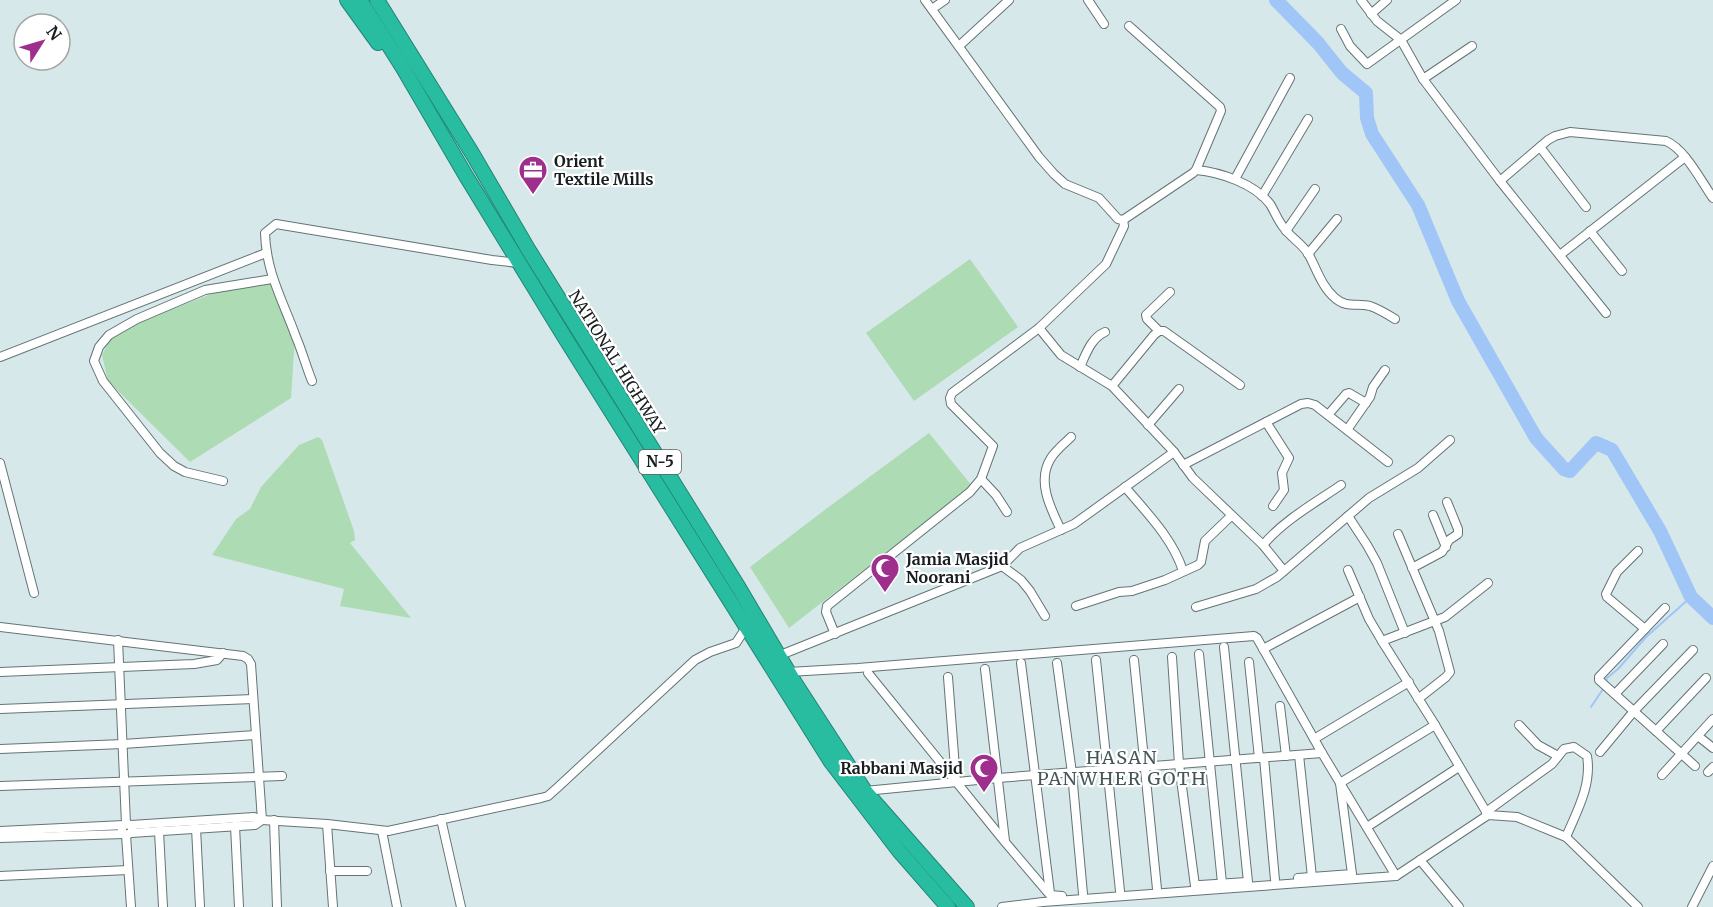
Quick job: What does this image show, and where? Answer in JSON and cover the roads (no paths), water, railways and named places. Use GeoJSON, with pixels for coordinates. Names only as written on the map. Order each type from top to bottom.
{"type":"FeatureCollection","features":[{"type":"Feature","properties":{"kind":"highway"},"geometry":{"type":"LineString","coordinates":[[347,0],[378,43],[404,68]]}},
{"type":"Feature","properties":{"kind":"highway","name":"NATIONAL HIGHWAY"},"geometry":{"type":"LineString","coordinates":[[360,0],[404,68],[465,176],[784,690],[831,762],[899,851],[948,907]]}},
{"type":"Feature","properties":{"kind":"highway","name":"NATIONAL HIGHWAY"},"geometry":{"type":"LineString","coordinates":[[377,0],[788,672],[865,790],[967,907]]}},
{"type":"Feature","properties":{"kind":"street"},"geometry":{"type":"LineString","coordinates":[[925,0],[1039,157],[1054,174],[1065,184],[1099,198],[1118,219],[1123,220]]}},
{"type":"Feature","properties":{"kind":"street"},"geometry":{"type":"LineString","coordinates":[[932,9],[945,0]]}},
{"type":"Feature","properties":{"kind":"street"},"geometry":{"type":"LineString","coordinates":[[959,46],[1009,0]]}},
{"type":"Feature","properties":{"kind":"street"},"geometry":{"type":"LineString","coordinates":[[1088,0],[1104,24]]}},
{"type":"Feature","properties":{"kind":"street"},"geometry":{"type":"LineString","coordinates":[[1361,0],[1381,25],[1401,40],[1423,79],[1500,181],[1606,312]]}},
{"type":"Feature","properties":{"kind":"street"},"geometry":{"type":"LineString","coordinates":[[1371,14],[1387,0]]}},
{"type":"Feature","properties":{"kind":"street"},"geometry":{"type":"LineString","coordinates":[[1341,29],[1350,46],[1367,64],[1456,0]]}},
{"type":"Feature","properties":{"kind":"street"},"geometry":{"type":"LineString","coordinates":[[1123,220],[1196,170],[1221,113],[1221,109],[1129,26]]}},
{"type":"Feature","properties":{"kind":"street"},"geometry":{"type":"LineString","coordinates":[[1423,79],[1472,46]]}},
{"type":"Feature","properties":{"kind":"street"},"geometry":{"type":"LineString","coordinates":[[1235,179],[1290,78]]}},
{"type":"Feature","properties":{"kind":"street"},"geometry":{"type":"LineString","coordinates":[[1262,196],[1308,119]]}},
{"type":"Feature","properties":{"kind":"street"},"geometry":{"type":"LineString","coordinates":[[1500,181],[1555,136],[1570,132],[1666,141],[1677,147],[1713,198]]}},
{"type":"Feature","properties":{"kind":"street"},"geometry":{"type":"LineString","coordinates":[[1540,147],[1586,207]]}},
{"type":"Feature","properties":{"kind":"street"},"geometry":{"type":"LineString","coordinates":[[1560,255],[1685,157]]}},
{"type":"Feature","properties":{"kind":"street"},"geometry":{"type":"LineString","coordinates":[[1196,170],[1235,179],[1262,196],[1286,231],[1302,245],[1320,280],[1334,297],[1346,305],[1376,308],[1395,319]]}},
{"type":"Feature","properties":{"kind":"street"},"geometry":{"type":"LineString","coordinates":[[1286,231],[1315,189]]}},
{"type":"Feature","properties":{"kind":"street"},"geometry":{"type":"LineString","coordinates":[[1308,254],[1337,219]]}},
{"type":"Feature","properties":{"kind":"street"},"geometry":{"type":"LineString","coordinates":[[836,634],[826,612],[827,606],[970,492],[981,479],[993,446],[951,404],[952,393],[1039,328],[1106,264],[1124,226],[1123,220]]}},
{"type":"Feature","properties":{"kind":"street"},"geometry":{"type":"LineString","coordinates":[[312,381],[272,279],[266,253],[265,233],[276,224],[519,263]]}},
{"type":"Feature","properties":{"kind":"street"},"geometry":{"type":"LineString","coordinates":[[1590,231],[1622,271]]}},
{"type":"Feature","properties":{"kind":"street"},"geometry":{"type":"LineString","coordinates":[[0,357],[266,253]]}},
{"type":"Feature","properties":{"kind":"street"},"geometry":{"type":"LineString","coordinates":[[223,481],[184,472],[167,459],[103,381],[94,361],[99,346],[110,335],[137,319],[205,290],[272,279]]}},
{"type":"Feature","properties":{"kind":"street"},"geometry":{"type":"LineString","coordinates":[[1170,292],[1146,315],[1147,320],[1159,331],[1164,331],[1240,385]]}},
{"type":"Feature","properties":{"kind":"street"},"geometry":{"type":"LineString","coordinates":[[1039,328],[1061,354],[1112,386],[1174,452],[1193,478],[1263,546],[1284,570]]}},
{"type":"Feature","properties":{"kind":"street"},"geometry":{"type":"LineString","coordinates":[[1112,386],[1159,331]]}},
{"type":"Feature","properties":{"kind":"street"},"geometry":{"type":"LineString","coordinates":[[1080,367],[1095,339],[1105,332]]}},
{"type":"Feature","properties":{"kind":"street"},"geometry":{"type":"LineString","coordinates":[[1347,430],[1385,370]]}},
{"type":"Feature","properties":{"kind":"street"},"geometry":{"type":"LineString","coordinates":[[1148,425],[1179,389]]}},
{"type":"Feature","properties":{"kind":"street"},"geometry":{"type":"LineString","coordinates":[[1328,415],[1349,393],[1366,403]]}},
{"type":"Feature","properties":{"kind":"street"},"geometry":{"type":"LineString","coordinates":[[1184,465],[1301,404],[1308,403],[1315,405],[1388,462]]}},
{"type":"Feature","properties":{"kind":"street"},"geometry":{"type":"LineString","coordinates":[[1266,422],[1288,458],[1282,473],[1284,490],[1273,506]]}},
{"type":"Feature","properties":{"kind":"street"},"geometry":{"type":"LineString","coordinates":[[1060,530],[1048,504],[1046,469],[1051,457],[1071,437]]}},
{"type":"Feature","properties":{"kind":"street"},"geometry":{"type":"LineString","coordinates":[[1196,607],[1256,590],[1277,577],[1369,498],[1418,468],[1450,440]]}},
{"type":"Feature","properties":{"kind":"street"},"geometry":{"type":"LineString","coordinates":[[778,656],[1002,566],[1020,548],[1074,524],[1174,452]]}},
{"type":"Feature","properties":{"kind":"street"},"geometry":{"type":"LineString","coordinates":[[0,463],[34,593]]}},
{"type":"Feature","properties":{"kind":"street"},"geometry":{"type":"LineString","coordinates":[[981,479],[996,495],[1007,512]]}},
{"type":"Feature","properties":{"kind":"street"},"geometry":{"type":"LineString","coordinates":[[1263,546],[1271,536],[1341,485]]}},
{"type":"Feature","properties":{"kind":"street"},"geometry":{"type":"LineString","coordinates":[[1125,487],[1166,537],[1183,571]]}},
{"type":"Feature","properties":{"kind":"street"},"geometry":{"type":"LineString","coordinates":[[1412,568],[1442,552],[1449,540],[1459,532],[1447,502]]}},
{"type":"Feature","properties":{"kind":"street"},"geometry":{"type":"LineString","coordinates":[[1433,515],[1446,547]]}},
{"type":"Feature","properties":{"kind":"street"},"geometry":{"type":"LineString","coordinates":[[1076,606],[1119,592],[1132,591],[1201,562],[1205,541],[1231,516]]}},
{"type":"Feature","properties":{"kind":"street"},"geometry":{"type":"LineString","coordinates":[[1347,516],[1377,563],[1405,633]]}},
{"type":"Feature","properties":{"kind":"street"},"geometry":{"type":"LineString","coordinates":[[1398,534],[1434,621],[1450,672],[1418,699]]}},
{"type":"Feature","properties":{"kind":"street"},"geometry":{"type":"LineString","coordinates":[[1638,552],[1617,572],[1606,594],[1646,629]]}},
{"type":"Feature","properties":{"kind":"street"},"geometry":{"type":"LineString","coordinates":[[1002,566],[1021,580],[1045,616]]}},
{"type":"Feature","properties":{"kind":"street"},"geometry":{"type":"LineString","coordinates":[[1348,570],[1369,619],[1487,814]]}},
{"type":"Feature","properties":{"kind":"street"},"geometry":{"type":"LineString","coordinates":[[1382,641],[1452,613],[1488,583]]}},
{"type":"Feature","properties":{"kind":"street"},"geometry":{"type":"LineString","coordinates":[[1263,649],[1360,597]]}},
{"type":"Feature","properties":{"kind":"street"},"geometry":{"type":"LineString","coordinates":[[1665,608],[1599,677],[1604,685],[1695,765]]}},
{"type":"Feature","properties":{"kind":"street"},"geometry":{"type":"LineString","coordinates":[[0,627],[243,656],[248,659],[251,664],[262,820]]}},
{"type":"Feature","properties":{"kind":"street"},"geometry":{"type":"LineString","coordinates":[[0,838],[254,817],[262,820],[327,824],[382,831],[548,796],[695,660],[735,643],[747,627]]}},
{"type":"Feature","properties":{"kind":"street"},"geometry":{"type":"LineString","coordinates":[[788,672],[1251,636],[1257,638],[1322,753],[1396,876]]}},
{"type":"Feature","properties":{"kind":"street"},"geometry":{"type":"LineString","coordinates":[[118,640],[131,907]]}},
{"type":"Feature","properties":{"kind":"street"},"geometry":{"type":"LineString","coordinates":[[1615,694],[1663,644]]}},
{"type":"Feature","properties":{"kind":"street"},"geometry":{"type":"LineString","coordinates":[[1224,647],[1248,882]]}},
{"type":"Feature","properties":{"kind":"street"},"geometry":{"type":"LineString","coordinates":[[1600,752],[1634,711],[1693,650]]}},
{"type":"Feature","properties":{"kind":"street"},"geometry":{"type":"LineString","coordinates":[[0,672],[194,664],[217,660],[223,654]]}},
{"type":"Feature","properties":{"kind":"street"},"geometry":{"type":"LineString","coordinates":[[1199,654],[1222,883]]}},
{"type":"Feature","properties":{"kind":"street"},"geometry":{"type":"LineString","coordinates":[[1172,657],[1179,764],[1195,886]]}},
{"type":"Feature","properties":{"kind":"street"},"geometry":{"type":"LineString","coordinates":[[1096,660],[1120,891]]}},
{"type":"Feature","properties":{"kind":"street"},"geometry":{"type":"LineString","coordinates":[[1134,660],[1157,888]]}},
{"type":"Feature","properties":{"kind":"street"},"geometry":{"type":"LineString","coordinates":[[1249,662],[1275,880]]}},
{"type":"Feature","properties":{"kind":"street"},"geometry":{"type":"LineString","coordinates":[[1021,663],[1050,895]]}},
{"type":"Feature","properties":{"kind":"street"},"geometry":{"type":"LineString","coordinates":[[1057,663],[1072,773],[1083,894]]}},
{"type":"Feature","properties":{"kind":"street"},"geometry":{"type":"LineString","coordinates":[[985,669],[1005,842]]}},
{"type":"Feature","properties":{"kind":"street"},"geometry":{"type":"LineString","coordinates":[[868,673],[1050,895]]}},
{"type":"Feature","properties":{"kind":"street"},"geometry":{"type":"LineString","coordinates":[[948,677],[956,782]]}},
{"type":"Feature","properties":{"kind":"street"},"geometry":{"type":"LineString","coordinates":[[1656,731],[1706,678]]}},
{"type":"Feature","properties":{"kind":"street"},"geometry":{"type":"LineString","coordinates":[[1314,739],[1409,682]]}},
{"type":"Feature","properties":{"kind":"street"},"geometry":{"type":"LineString","coordinates":[[0,709],[253,699]]}},
{"type":"Feature","properties":{"kind":"street"},"geometry":{"type":"LineString","coordinates":[[1280,706],[1286,756]]}},
{"type":"Feature","properties":{"kind":"street"},"geometry":{"type":"LineString","coordinates":[[1662,775],[1713,719]]}},
{"type":"Feature","properties":{"kind":"street"},"geometry":{"type":"LineString","coordinates":[[1340,783],[1435,725]]}},
{"type":"Feature","properties":{"kind":"street"},"geometry":{"type":"LineString","coordinates":[[1519,725],[1538,744],[1558,756]]}},
{"type":"Feature","properties":{"kind":"street"},"geometry":{"type":"LineString","coordinates":[[0,749],[255,735]]}},
{"type":"Feature","properties":{"kind":"street"},"geometry":{"type":"LineString","coordinates":[[1698,736],[1713,748]]}},
{"type":"Feature","properties":{"kind":"street"},"geometry":{"type":"LineString","coordinates":[[1002,907],[1396,876],[1487,814],[1552,764],[1564,749],[1574,747],[1587,756],[1587,786],[1566,837]]}},
{"type":"Feature","properties":{"kind":"street"},"geometry":{"type":"LineString","coordinates":[[865,790],[1322,753]]}},
{"type":"Feature","properties":{"kind":"street"},"geometry":{"type":"LineString","coordinates":[[1299,755],[1312,877]]}},
{"type":"Feature","properties":{"kind":"street"},"geometry":{"type":"LineString","coordinates":[[1367,827],[1459,767]]}},
{"type":"Feature","properties":{"kind":"street"},"geometry":{"type":"LineString","coordinates":[[0,786],[282,776]]}},
{"type":"Feature","properties":{"kind":"street"},"geometry":{"type":"LineString","coordinates":[[1050,895],[1352,874],[1340,783]]}},
{"type":"Feature","properties":{"kind":"street"},"geometry":{"type":"LineString","coordinates":[[1487,814],[1517,817],[1566,837],[1638,907]]}},
{"type":"Feature","properties":{"kind":"street"},"geometry":{"type":"LineString","coordinates":[[441,819],[461,907]]}},
{"type":"Feature","properties":{"kind":"street"},"geometry":{"type":"LineString","coordinates":[[0,831],[127,829],[159,831],[255,825],[262,820]]}},
{"type":"Feature","properties":{"kind":"street"},"geometry":{"type":"LineString","coordinates":[[274,820],[277,907]]}},
{"type":"Feature","properties":{"kind":"street"},"geometry":{"type":"LineString","coordinates":[[327,824],[333,907]]}},
{"type":"Feature","properties":{"kind":"street"},"geometry":{"type":"LineString","coordinates":[[235,826],[239,907]]}},
{"type":"Feature","properties":{"kind":"street"},"geometry":{"type":"LineString","coordinates":[[196,828],[200,907]]}},
{"type":"Feature","properties":{"kind":"street"},"geometry":{"type":"LineString","coordinates":[[159,831],[163,907]]}},
{"type":"Feature","properties":{"kind":"street"},"geometry":{"type":"LineString","coordinates":[[382,831],[397,907]]}},
{"type":"Feature","properties":{"kind":"street"},"geometry":{"type":"LineString","coordinates":[[1420,860],[1459,907]]}},
{"type":"Feature","properties":{"kind":"street"},"geometry":{"type":"LineString","coordinates":[[1692,907],[1713,866]]}},
{"type":"Feature","properties":{"kind":"street"},"geometry":{"type":"LineString","coordinates":[[0,876],[128,870]]}},
{"type":"Feature","properties":{"kind":"street"},"geometry":{"type":"LineString","coordinates":[[330,871],[367,872]]}},
{"type":"Feature","properties":{"kind":"waterway"},"geometry":{"type":"LineString","coordinates":[[1276,0],[1318,43],[1342,73],[1366,93],[1367,118],[1372,134],[1418,205],[1458,301],[1536,438],[1564,469],[1570,471],[1596,443],[1612,450],[1660,531],[1691,597],[1713,618]]}},
{"type":"Feature","properties":{"kind":"waterway"},"geometry":{"type":"LineString","coordinates":[[1591,707],[1603,689],[1607,678],[1646,637],[1691,597]]}},
{"type":"Feature","properties":{"kind":"place","name":"Orient Textile Mills"},"geometry":{"type":"Point","coordinates":[533,196]}},
{"type":"Feature","properties":{"kind":"place","name":"Jamia Masjid Noorani"},"geometry":{"type":"Point","coordinates":[885,594]}},
{"type":"Feature","properties":{"kind":"place","name":"Rabbani Masjid"},"geometry":{"type":"Point","coordinates":[984,794]}},
{"type":"Feature","properties":{"kind":"district","name":"HASAN PANWHER GOTH"},"geometry":{"type":"Point","coordinates":[1122,768]}}]}
